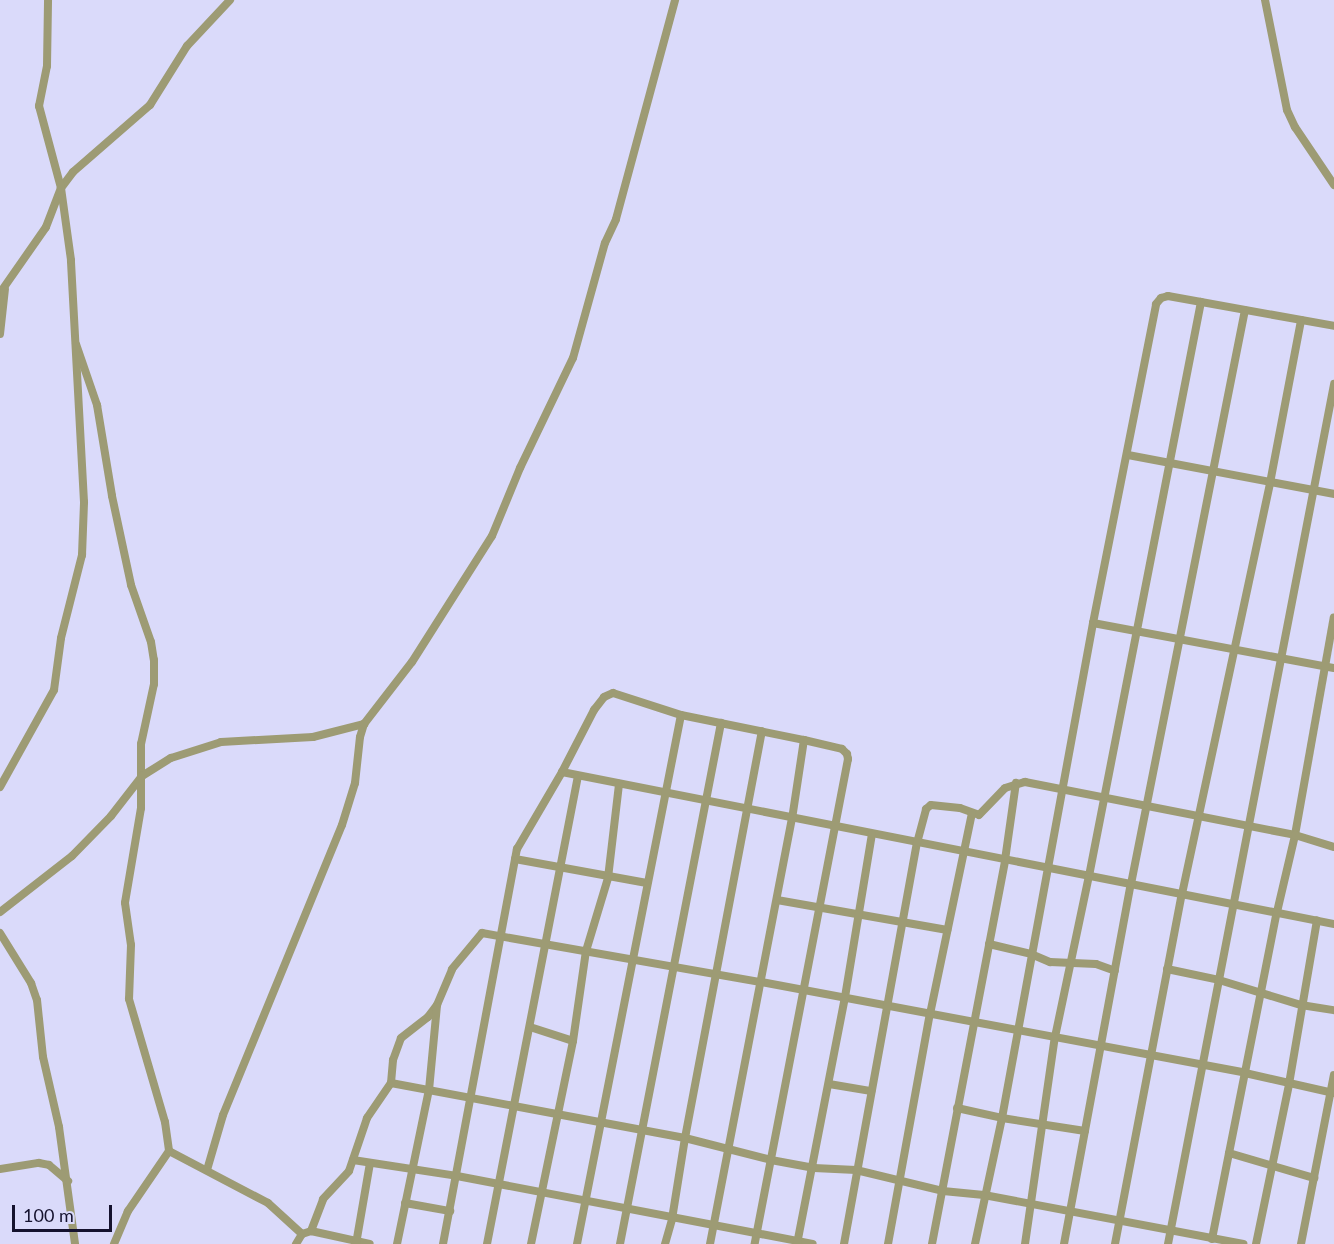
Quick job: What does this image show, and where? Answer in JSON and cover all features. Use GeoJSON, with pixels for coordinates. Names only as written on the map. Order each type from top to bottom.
{"type":"FeatureCollection","features":[{"type":"Feature","properties":{"kind":"street"},"geometry":{"type":"LineString","coordinates":[[0,787],[54,690],[61,638],[80,573],[84,502],[77,415],[71,260],[61,188],[39,106],[47,66],[48,0]]}},
{"type":"Feature","properties":{"kind":"street"},"geometry":{"type":"LineString","coordinates":[[0,334],[2,290],[46,227],[61,188],[82,163],[120,133],[150,105],[187,46],[230,0]]}},
{"type":"Feature","properties":{"kind":"street"},"geometry":{"type":"LineString","coordinates":[[207,1170],[223,1115],[342,825],[355,783],[360,737],[364,724],[412,662],[492,536],[520,468],[571,364],[605,243],[616,219],[675,0]]}},
{"type":"Feature","properties":{"kind":"street"},"geometry":{"type":"LineString","coordinates":[[1265,0],[1287,110],[1295,127],[1334,185]]}},
{"type":"Feature","properties":{"kind":"street"},"geometry":{"type":"LineString","coordinates":[[975,1244],[1002,1118],[1093,623],[1156,304],[1161,298],[1168,296],[1334,326]]}},
{"type":"Feature","properties":{"kind":"street"},"geometry":{"type":"LineString","coordinates":[[1025,1244],[1033,1204],[1055,1037],[1069,962],[1105,796],[1201,302]]}},
{"type":"Feature","properties":{"kind":"street"},"geometry":{"type":"LineString","coordinates":[[1064,1244],[1178,640],[1245,310]]}},
{"type":"Feature","properties":{"kind":"street"},"geometry":{"type":"LineString","coordinates":[[1115,1244],[1182,894],[1270,483],[1301,320]]}},
{"type":"Feature","properties":{"kind":"street"},"geometry":{"type":"LineString","coordinates":[[76,344],[98,405],[112,496],[131,585],[151,642],[154,660],[154,684],[141,744],[141,808],[124,903],[131,945],[128,987],[133,1013],[165,1122],[169,1151],[128,1211],[114,1244]]}},
{"type":"Feature","properties":{"kind":"street"},"geometry":{"type":"LineString","coordinates":[[1168,1244],[1316,491],[1334,384]]}},
{"type":"Feature","properties":{"kind":"street"},"geometry":{"type":"LineString","coordinates":[[1128,455],[1334,494]]}},
{"type":"Feature","properties":{"kind":"street"},"geometry":{"type":"LineString","coordinates":[[1212,1239],[1277,912],[1295,835],[1334,617]]}},
{"type":"Feature","properties":{"kind":"street"},"geometry":{"type":"LineString","coordinates":[[1093,623],[1334,668]]}},
{"type":"Feature","properties":{"kind":"street"},"geometry":{"type":"LineString","coordinates":[[443,1244],[515,859],[532,819],[562,772],[594,710],[604,697],[613,693],[681,715],[804,740],[842,749],[847,754],[848,759],[805,990],[755,1244]]}},
{"type":"Feature","properties":{"kind":"street"},"geometry":{"type":"LineString","coordinates":[[577,1244],[681,715]]}},
{"type":"Feature","properties":{"kind":"street"},"geometry":{"type":"LineString","coordinates":[[620,1244],[675,968],[720,723]]}},
{"type":"Feature","properties":{"kind":"street"},"geometry":{"type":"LineString","coordinates":[[0,912],[72,856],[111,816],[142,776],[171,758],[221,742],[304,738],[364,724]]}},
{"type":"Feature","properties":{"kind":"street"},"geometry":{"type":"LineString","coordinates":[[665,1244],[672,1219],[685,1138],[762,731]]}},
{"type":"Feature","properties":{"kind":"street"},"geometry":{"type":"LineString","coordinates":[[710,1244],[730,1151],[777,900],[804,740]]}},
{"type":"Feature","properties":{"kind":"street"},"geometry":{"type":"LineString","coordinates":[[562,772],[578,777],[1334,924]]}},
{"type":"Feature","properties":{"kind":"street"},"geometry":{"type":"LineString","coordinates":[[487,1244],[578,777]]}},
{"type":"Feature","properties":{"kind":"street"},"geometry":{"type":"LineString","coordinates":[[844,1244],[902,922],[926,809],[931,805],[960,808],[982,814],[1005,789],[1016,783],[1025,782],[1105,796],[1334,844]]}},
{"type":"Feature","properties":{"kind":"street"},"geometry":{"type":"LineString","coordinates":[[932,1244],[944,1191],[957,1108],[1005,860],[1016,783]]}},
{"type":"Feature","properties":{"kind":"street"},"geometry":{"type":"LineString","coordinates":[[531,1244],[573,1041],[586,951],[608,878],[620,784]]}},
{"type":"Feature","properties":{"kind":"street"},"geometry":{"type":"LineString","coordinates":[[888,1244],[930,1014],[962,852],[972,813]]}},
{"type":"Feature","properties":{"kind":"street"},"geometry":{"type":"LineString","coordinates":[[797,1243],[814,1168],[872,834]]}},
{"type":"Feature","properties":{"kind":"street"},"geometry":{"type":"LineString","coordinates":[[515,859],[646,884]]}},
{"type":"Feature","properties":{"kind":"street"},"geometry":{"type":"LineString","coordinates":[[777,900],[947,930]]}},
{"type":"Feature","properties":{"kind":"street"},"geometry":{"type":"LineString","coordinates":[[1256,1244],[1289,1084],[1317,920]]}},
{"type":"Feature","properties":{"kind":"street"},"geometry":{"type":"LineString","coordinates":[[0,933],[37,1000],[43,1057],[59,1127],[75,1244]]}},
{"type":"Feature","properties":{"kind":"street"},"geometry":{"type":"LineString","coordinates":[[311,1231],[323,1199],[345,1177],[367,1119],[391,1083],[393,1060],[401,1038],[428,1017],[437,1005],[452,969],[467,954],[482,933],[761,981],[1245,1073],[1333,1093]]}},
{"type":"Feature","properties":{"kind":"street"},"geometry":{"type":"LineString","coordinates":[[0,943],[15,957]]}},
{"type":"Feature","properties":{"kind":"street"},"geometry":{"type":"LineString","coordinates":[[989,944],[1031,954],[1050,962],[1096,964],[1115,971]]}},
{"type":"Feature","properties":{"kind":"street"},"geometry":{"type":"LineString","coordinates":[[1167,969],[1220,980],[1301,1005],[1334,1010]]}},
{"type":"Feature","properties":{"kind":"street"},"geometry":{"type":"LineString","coordinates":[[397,1244],[429,1090],[437,1005]]}},
{"type":"Feature","properties":{"kind":"street"},"geometry":{"type":"LineString","coordinates":[[530,1027],[573,1041]]}},
{"type":"Feature","properties":{"kind":"street"},"geometry":{"type":"LineString","coordinates":[[1302,1244],[1333,1093],[1334,1076]]}},
{"type":"Feature","properties":{"kind":"street"},"geometry":{"type":"LineString","coordinates":[[391,1083],[685,1138],[771,1160],[814,1168],[856,1170],[898,1182],[944,1191],[984,1195],[1243,1244]]}},
{"type":"Feature","properties":{"kind":"street"},"geometry":{"type":"LineString","coordinates":[[829,1084],[871,1090]]}},
{"type":"Feature","properties":{"kind":"street"},"geometry":{"type":"LineString","coordinates":[[957,1108],[1002,1118],[1085,1131]]}},
{"type":"Feature","properties":{"kind":"street"},"geometry":{"type":"LineString","coordinates":[[169,1151],[268,1203],[302,1234]]}},
{"type":"Feature","properties":{"kind":"street"},"geometry":{"type":"LineString","coordinates":[[1229,1154],[1314,1178]]}},
{"type":"Feature","properties":{"kind":"street"},"geometry":{"type":"LineString","coordinates":[[353,1160],[457,1176],[797,1243],[813,1244]]}},
{"type":"Feature","properties":{"kind":"street"},"geometry":{"type":"LineString","coordinates":[[0,1170],[39,1163],[48,1165],[68,1181]]}},
{"type":"Feature","properties":{"kind":"street"},"geometry":{"type":"LineString","coordinates":[[357,1243],[370,1163]]}},
{"type":"Feature","properties":{"kind":"street"},"geometry":{"type":"LineString","coordinates":[[405,1203],[450,1211]]}},
{"type":"Feature","properties":{"kind":"street"},"geometry":{"type":"LineString","coordinates":[[296,1244],[302,1234],[311,1231],[369,1244]]}}]}
